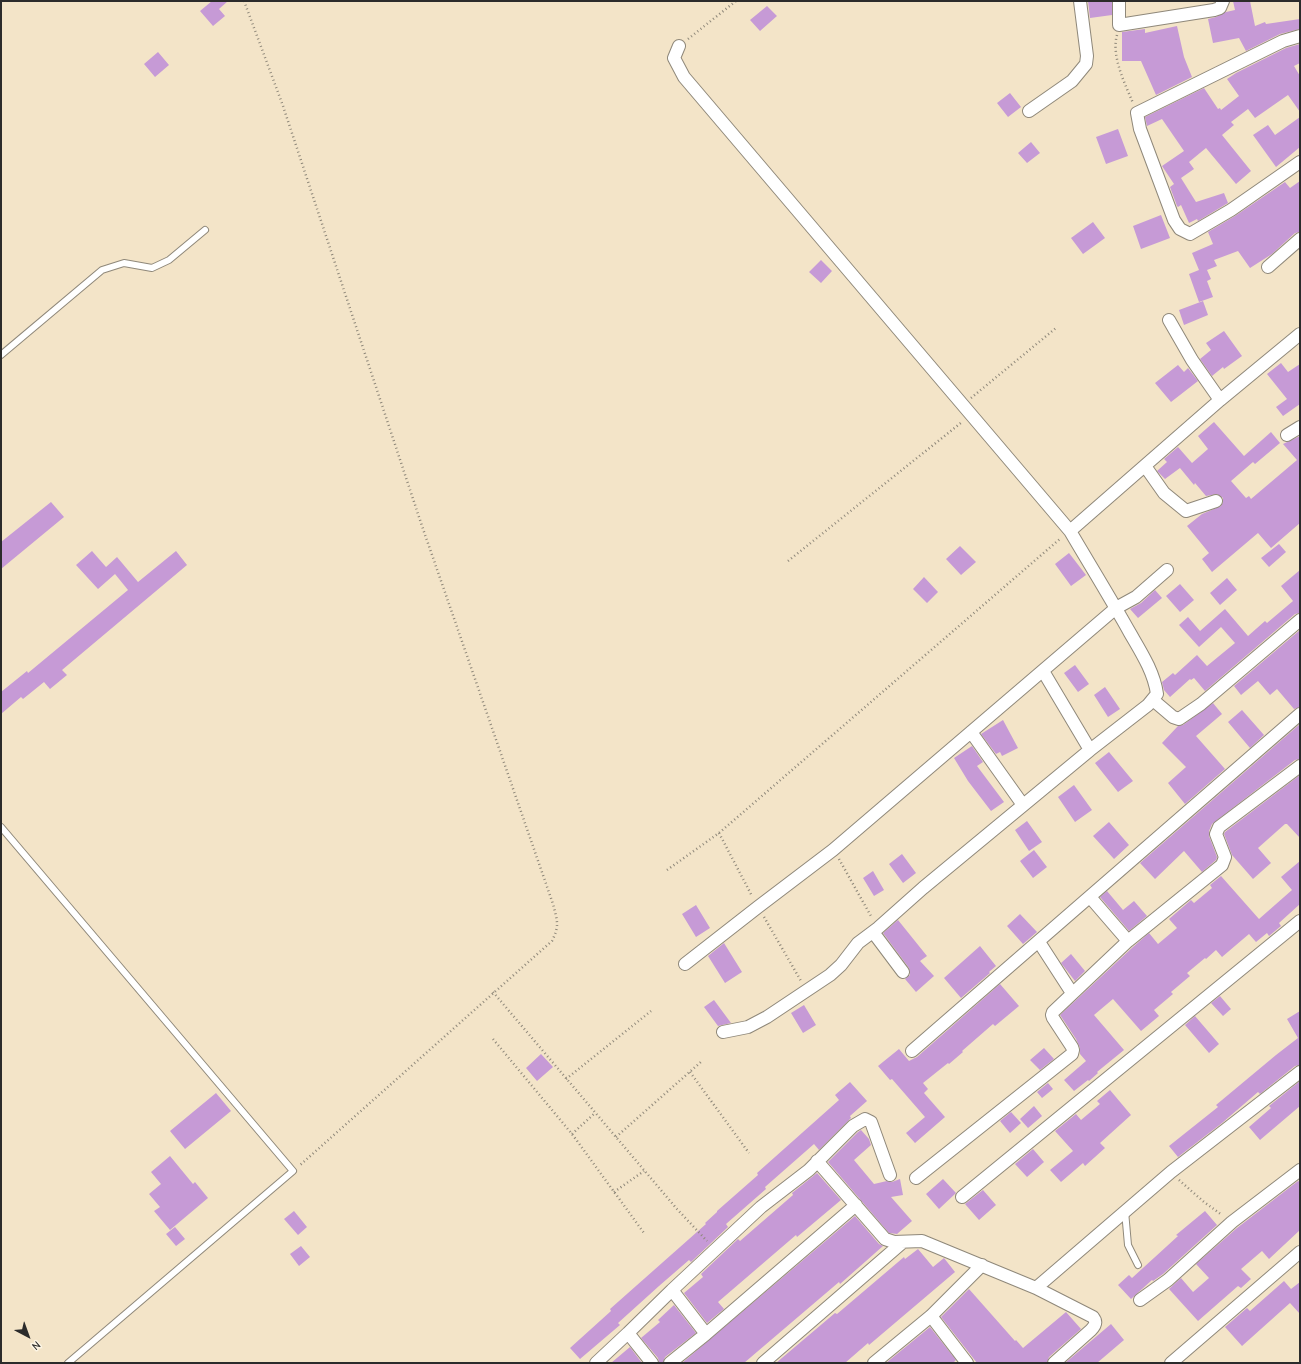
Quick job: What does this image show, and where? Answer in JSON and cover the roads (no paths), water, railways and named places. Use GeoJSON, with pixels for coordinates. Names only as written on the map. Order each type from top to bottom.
{"type":"FeatureCollection","features":[{"type":"Feature","properties":{"kind":"street"},"geometry":{"type":"LineString","coordinates":[[1029,110],[1072,82],[1086,64],[1087,56],[1080,1]]}},
{"type":"Feature","properties":{"kind":"street"},"geometry":{"type":"LineString","coordinates":[[1119,1],[1119,25],[1214,10],[1220,8],[1223,1]]}},
{"type":"Feature","properties":{"kind":"street"},"geometry":{"type":"LineString","coordinates":[[1300,36],[1283,41],[1137,113],[1140,129],[1174,220],[1180,229],[1190,234],[1231,210],[1300,162]]}},
{"type":"Feature","properties":{"kind":"street"},"geometry":{"type":"LineString","coordinates":[[679,46],[674,58],[684,77],[1070,531],[1146,662],[1156,687],[1157,694],[1153,700],[1023,805],[858,943],[841,965],[817,984],[767,1017],[748,1027],[723,1032]]}},
{"type":"Feature","properties":{"kind":"street"},"geometry":{"type":"LineString","coordinates":[[1268,267],[1300,239]]}},
{"type":"Feature","properties":{"kind":"street"},"geometry":{"type":"LineString","coordinates":[[1169,320],[1192,360],[1220,400]]}},
{"type":"Feature","properties":{"kind":"street"},"geometry":{"type":"LineString","coordinates":[[1070,531],[1220,400],[1300,334]]}},
{"type":"Feature","properties":{"kind":"street"},"geometry":{"type":"LineString","coordinates":[[1287,435],[1300,426]]}},
{"type":"Feature","properties":{"kind":"street"},"geometry":{"type":"LineString","coordinates":[[1145,466],[1164,493],[1186,511],[1216,501]]}},
{"type":"Feature","properties":{"kind":"street"},"geometry":{"type":"LineString","coordinates":[[685,964],[833,850],[1116,608],[1136,597],[1168,570]]}},
{"type":"Feature","properties":{"kind":"street"},"geometry":{"type":"LineString","coordinates":[[1153,700],[1173,717],[1179,719],[1201,704],[1300,620]]}},
{"type":"Feature","properties":{"kind":"street"},"geometry":{"type":"LineString","coordinates":[[1043,671],[1090,750]]}},
{"type":"Feature","properties":{"kind":"street"},"geometry":{"type":"LineString","coordinates":[[912,1051],[1300,714]]}},
{"type":"Feature","properties":{"kind":"street"},"geometry":{"type":"LineString","coordinates":[[972,732],[1023,805]]}},
{"type":"Feature","properties":{"kind":"street"},"geometry":{"type":"LineString","coordinates":[[916,1178],[1072,1054],[1072,1047],[1052,1015],[1053,1012],[1128,941],[1222,865],[1225,857],[1216,834],[1219,827],[1300,766]]}},
{"type":"Feature","properties":{"kind":"street"},"geometry":{"type":"LineString","coordinates":[[1090,897],[1128,941]]}},
{"type":"Feature","properties":{"kind":"street"},"geometry":{"type":"LineString","coordinates":[[962,1197],[1300,921]]}},
{"type":"Feature","properties":{"kind":"street"},"geometry":{"type":"LineString","coordinates":[[875,930],[903,972]]}},
{"type":"Feature","properties":{"kind":"street"},"geometry":{"type":"LineString","coordinates":[[1039,942],[1072,993]]}},
{"type":"Feature","properties":{"kind":"street"},"geometry":{"type":"LineString","coordinates":[[1040,1284],[1171,1172],[1300,1072]]}},
{"type":"Feature","properties":{"kind":"street"},"geometry":{"type":"LineString","coordinates":[[596,1363],[761,1207],[809,1170],[853,1126],[865,1119],[871,1122],[873,1126],[890,1175]]}},
{"type":"Feature","properties":{"kind":"street"},"geometry":{"type":"LineString","coordinates":[[817,1161],[885,1239],[894,1242],[922,1241],[982,1265],[1040,1284],[1093,1317],[1095,1323],[1091,1330],[1054,1363]]}},
{"type":"Feature","properties":{"kind":"street"},"geometry":{"type":"LineString","coordinates":[[1140,1300],[1168,1280],[1232,1222],[1300,1170]]}},
{"type":"Feature","properties":{"kind":"street"},"geometry":{"type":"LineString","coordinates":[[670,1363],[706,1334],[856,1205]]}},
{"type":"Feature","properties":{"kind":"street"},"geometry":{"type":"LineString","coordinates":[[763,1363],[903,1242]]}},
{"type":"Feature","properties":{"kind":"street"},"geometry":{"type":"LineString","coordinates":[[1171,1363],[1300,1252]]}},
{"type":"Feature","properties":{"kind":"street"},"geometry":{"type":"LineString","coordinates":[[874,1363],[931,1316],[982,1265]]}},
{"type":"Feature","properties":{"kind":"street"},"geometry":{"type":"LineString","coordinates":[[672,1290],[706,1334]]}},
{"type":"Feature","properties":{"kind":"street"},"geometry":{"type":"LineString","coordinates":[[931,1316],[967,1363]]}},
{"type":"Feature","properties":{"kind":"street"},"geometry":{"type":"LineString","coordinates":[[628,1333],[652,1363]]}},
{"type":"Feature","properties":{"kind":"lane"},"geometry":{"type":"LineString","coordinates":[[1,355],[102,270],[124,263],[152,268],[169,260],[205,230]]}},
{"type":"Feature","properties":{"kind":"lane"},"geometry":{"type":"LineString","coordinates":[[1,827],[293,1171],[68,1363]]}},
{"type":"Feature","properties":{"kind":"lane"},"geometry":{"type":"LineString","coordinates":[[1125,1211],[1128,1245],[1138,1265]]}}]}
